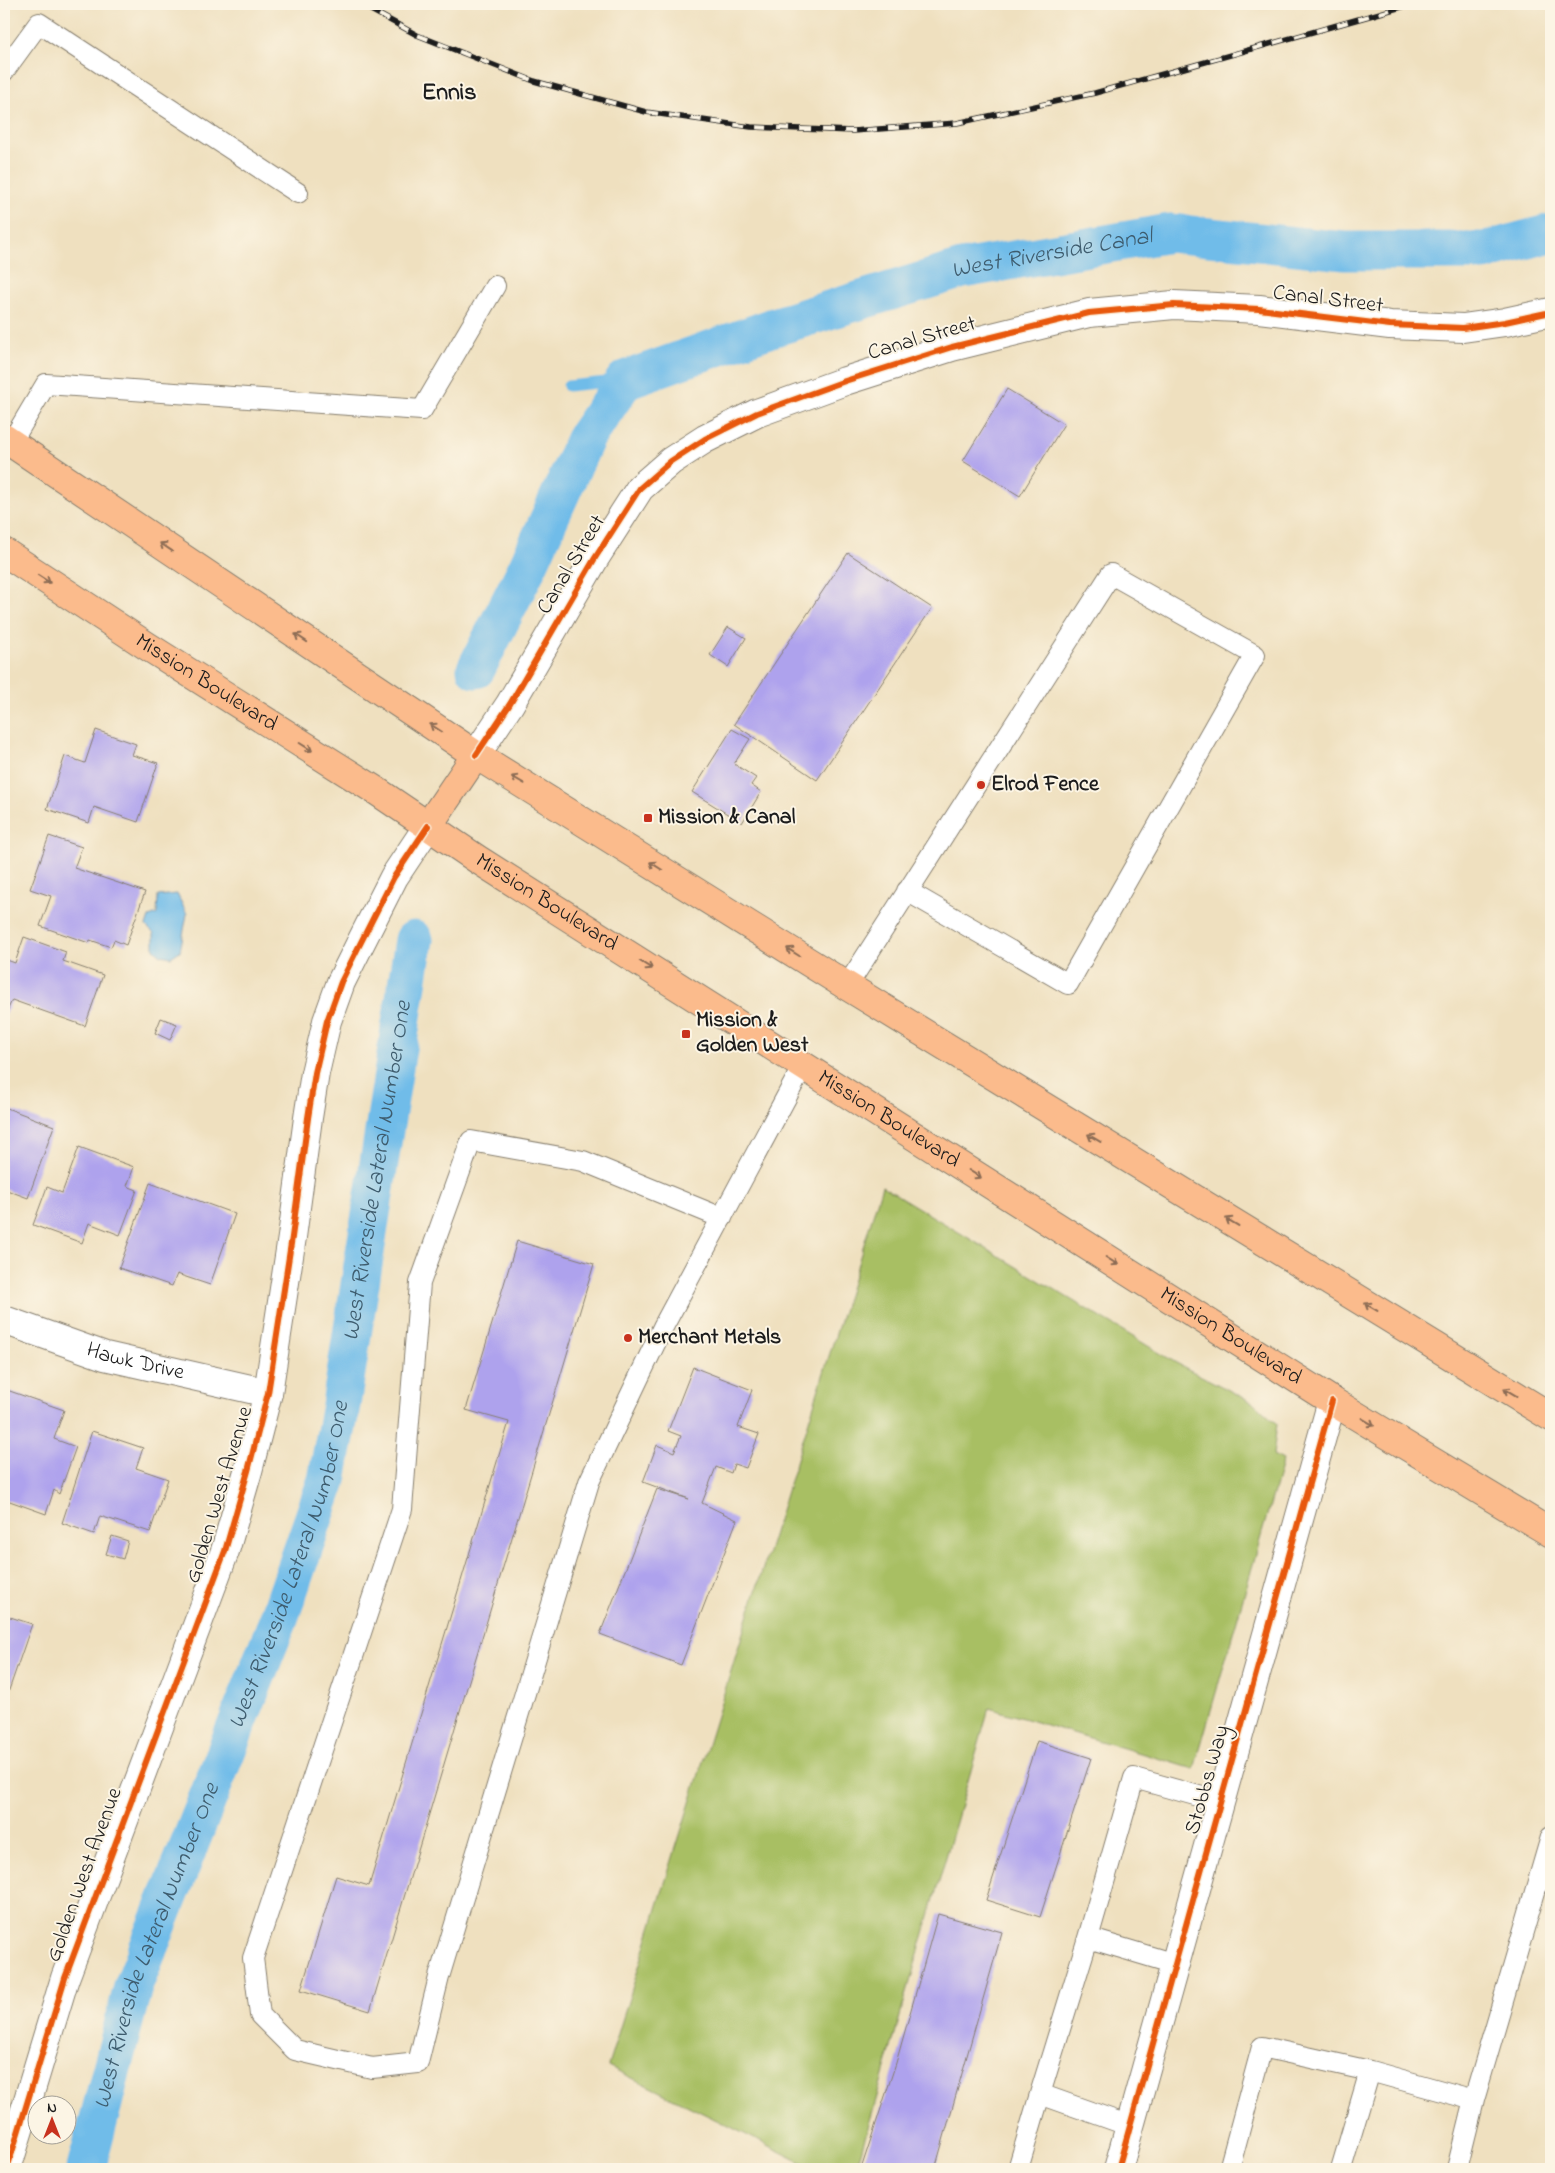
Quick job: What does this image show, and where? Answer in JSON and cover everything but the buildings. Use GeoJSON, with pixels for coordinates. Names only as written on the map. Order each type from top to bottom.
{"type":"FeatureCollection","features":[{"type":"Feature","properties":{"kind":"main road"},"geometry":{"type":"LineString","coordinates":[[7,441],[476,755],[847,986],[1551,1417]]}},
{"type":"Feature","properties":{"kind":"main road","name":"Mission Boulevard"},"geometry":{"type":"LineString","coordinates":[[4,552],[146,646],[378,792],[803,1066],[1332,1401],[1551,1533]]}},
{"type":"Feature","properties":{"kind":"main road"},"geometry":{"type":"LineString","coordinates":[[428,826],[476,755]]}},
{"type":"Feature","properties":{"kind":"street","name":"Canal Street"},"geometry":{"type":"LineString","coordinates":[[476,755],[510,704],[595,558],[640,488],[672,461],[705,439],[757,414],[845,381],[952,347],[1088,313],[1174,305],[1259,309],[1390,325],[1463,328],[1505,322],[1551,312]]}},
{"type":"Feature","properties":{"kind":"street","name":"Golden West Avenue"},"geometry":{"type":"LineString","coordinates":[[7,2169],[65,1978],[225,1551],[268,1393],[310,1100],[327,1021],[342,982],[394,877],[428,826]]}},
{"type":"Feature","properties":{"kind":"street","name":"Hawk Drive"},"geometry":{"type":"LineString","coordinates":[[4,1320],[105,1356],[268,1393]]}},
{"type":"Feature","properties":{"kind":"street","name":"Stobbs Way"},"geometry":{"type":"LineString","coordinates":[[1118,2169],[1332,1401]]}},
{"type":"Feature","properties":{"kind":"lane"},"geometry":{"type":"LineString","coordinates":[[4,71],[39,23],[298,193]]}},
{"type":"Feature","properties":{"kind":"lane"},"geometry":{"type":"LineString","coordinates":[[7,441],[46,384],[422,410],[495,286]]}},
{"type":"Feature","properties":{"kind":"lane"},"geometry":{"type":"LineString","coordinates":[[847,986],[907,891],[1111,574],[1255,655],[1068,984],[907,891]]}},
{"type":"Feature","properties":{"kind":"lane"},"geometry":{"type":"LineString","coordinates":[[722,1218],[583,1161],[472,1140],[420,1283],[402,1509],[253,1958],[260,2015],[295,2050],[372,2068],[418,2063],[445,1958],[589,1482],[663,1327],[722,1218],[803,1066]]}},
{"type":"Feature","properties":{"kind":"lane"},"geometry":{"type":"LineString","coordinates":[[1018,2169],[1134,1778],[1220,1802]]}},
{"type":"Feature","properties":{"kind":"lane"},"geometry":{"type":"LineString","coordinates":[[1458,2169],[1474,2100],[1551,1836]]}},
{"type":"Feature","properties":{"kind":"lane"},"geometry":{"type":"LineString","coordinates":[[1088,1938],[1175,1964]]}},
{"type":"Feature","properties":{"kind":"lane"},"geometry":{"type":"LineString","coordinates":[[1229,2169],[1262,2047],[1370,2071],[1474,2100]]}},
{"type":"Feature","properties":{"kind":"lane"},"geometry":{"type":"LineString","coordinates":[[1341,2169],[1370,2071]]}},
{"type":"Feature","properties":{"kind":"lane"},"geometry":{"type":"LineString","coordinates":[[1040,2094],[1130,2126]]}},
{"type":"Feature","properties":{"kind":"green space"},"geometry":{"type":"Polygon","coordinates":[[[882,1186],[1178,1364],[1254,1403],[1277,1424],[1273,1455],[1283,1460],[1194,1769],[989,1708],[856,2169],[815,2169],[608,2066],[882,1186]]]}},
{"type":"Feature","properties":{"kind":"water"},"geometry":{"type":"Polygon","coordinates":[[[177,894],[187,914],[180,951],[171,957],[161,955],[154,949],[154,934],[146,926],[149,917],[157,914],[158,896],[177,894]]]}},
{"type":"Feature","properties":{"kind":"waterway","name":"West Riverside Canal"},"geometry":{"type":"LineString","coordinates":[[476,669],[527,568],[586,437],[625,380],[771,328],[962,269],[1170,233],[1345,251],[1484,251],[1551,233]]}},
{"type":"Feature","properties":{"kind":"waterway","name":"West Riverside Canal"},"geometry":{"type":"LineString","coordinates":[[568,386],[625,380]]}},
{"type":"Feature","properties":{"kind":"waterway","name":"West Riverside Lateral Number One"},"geometry":{"type":"LineString","coordinates":[[86,2169],[133,1987],[279,1618],[327,1480],[341,1405],[414,940]]}},
{"type":"Feature","properties":{"kind":"railway"},"geometry":{"type":"LineString","coordinates":[[360,4],[417,35],[534,81],[646,112],[751,127],[853,131],[957,123],[1095,93],[1412,4]]}},
{"type":"Feature","properties":{"kind":"cycle path"},"geometry":{"type":"LineString","coordinates":[[476,755],[510,704],[595,558],[640,488],[671,461],[705,439],[757,413],[845,381],[952,347],[1089,313],[1174,305],[1259,309],[1390,325],[1463,328],[1505,322],[1551,312]]}},
{"type":"Feature","properties":{"kind":"cycle path"},"geometry":{"type":"LineString","coordinates":[[7,2169],[65,1978],[225,1551],[248,1471],[268,1393],[315,1073],[327,1021],[341,982],[394,877],[428,826]]}},
{"type":"Feature","properties":{"kind":"cycle path"},"geometry":{"type":"LineString","coordinates":[[1118,2169],[1332,1401]]}},
{"type":"Feature","properties":{"kind":"place","name":"Elrod Fence"},"geometry":{"type":"Point","coordinates":[981,785]}},
{"type":"Feature","properties":{"kind":"place","name":"Mission & Canal"},"geometry":{"type":"Point","coordinates":[648,818]}},
{"type":"Feature","properties":{"kind":"place","name":"Mission & Golden West"},"geometry":{"type":"Point","coordinates":[686,1034]}},
{"type":"Feature","properties":{"kind":"place","name":"Merchant Metals"},"geometry":{"type":"Point","coordinates":[628,1338]}},
{"type":"Feature","properties":{"kind":"district","name":"Ennis"},"geometry":{"type":"Point","coordinates":[449,93]}}]}
